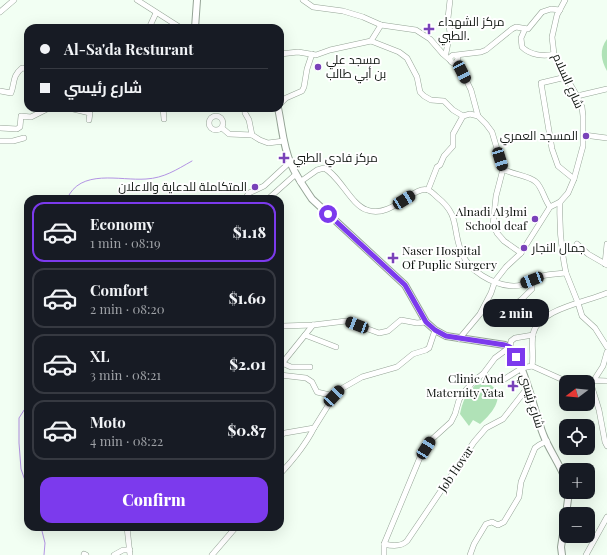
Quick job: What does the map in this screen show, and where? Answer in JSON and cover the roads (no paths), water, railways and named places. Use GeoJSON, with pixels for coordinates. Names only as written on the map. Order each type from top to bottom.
{"type":"FeatureCollection","features":[{"type":"Feature","properties":{"kind":"main road"},"geometry":{"type":"LineString","coordinates":[[195,24],[197,0]]}},
{"type":"Feature","properties":{"kind":"main road"},"geometry":{"type":"LineString","coordinates":[[279,112],[284,141],[290,162],[300,182],[312,199],[405,285],[426,322],[435,330],[446,336],[510,347]]}},
{"type":"Feature","properties":{"kind":"main road","name":"شارع رئيسي"},"geometry":{"type":"LineString","coordinates":[[510,347],[522,368],[543,434],[559,467]]}},
{"type":"Feature","properties":{"kind":"main road"},"geometry":{"type":"LineString","coordinates":[[562,543],[562,555]]}},
{"type":"Feature","properties":{"kind":"street"},"geometry":{"type":"LineString","coordinates":[[0,12],[14,0]]}},
{"type":"Feature","properties":{"kind":"street"},"geometry":{"type":"LineString","coordinates":[[137,0],[175,24]]}},
{"type":"Feature","properties":{"kind":"street"},"geometry":{"type":"LineString","coordinates":[[303,0],[313,7],[343,11],[363,17],[381,25],[416,30],[430,39],[443,54],[453,58],[486,50],[506,33],[516,27],[525,29],[530,27],[546,10],[560,10]]}},
{"type":"Feature","properties":{"kind":"street"},"geometry":{"type":"LineString","coordinates":[[450,0],[448,18],[453,58]]}},
{"type":"Feature","properties":{"kind":"street","name":"شارع السلام"},"geometry":{"type":"LineString","coordinates":[[550,207],[560,202],[568,194],[574,179],[583,146],[584,135],[582,107],[554,54],[552,37],[554,26],[565,0]]}},
{"type":"Feature","properties":{"kind":"street"},"geometry":{"type":"LineString","coordinates":[[151,24],[156,12]]}},
{"type":"Feature","properties":{"kind":"street"},"geometry":{"type":"LineString","coordinates":[[371,41],[381,25]]}},
{"type":"Feature","properties":{"kind":"street"},"geometry":{"type":"LineString","coordinates":[[525,29],[521,38],[522,48],[524,50],[539,56],[550,56],[554,54]]}},
{"type":"Feature","properties":{"kind":"street"},"geometry":{"type":"LineString","coordinates":[[284,54],[298,52],[319,54],[330,50],[371,41],[399,52],[407,58],[419,82],[420,92],[431,100],[444,101],[453,110],[463,116]]}},
{"type":"Feature","properties":{"kind":"street"},"geometry":{"type":"LineString","coordinates":[[436,46],[453,58],[471,90],[478,116],[492,132],[503,169],[496,196],[493,225],[497,233],[504,241],[521,253]]}},
{"type":"Feature","properties":{"kind":"street"},"geometry":{"type":"LineString","coordinates":[[284,100],[302,91],[312,54]]}},
{"type":"Feature","properties":{"kind":"street"},"geometry":{"type":"LineString","coordinates":[[0,91],[10,93],[14,76],[22,68],[24,68]]}},
{"type":"Feature","properties":{"kind":"street"},"geometry":{"type":"LineString","coordinates":[[566,77],[542,83],[552,149],[558,166],[574,179]]}},
{"type":"Feature","properties":{"kind":"street"},"geometry":{"type":"LineString","coordinates":[[577,96],[607,89]]}},
{"type":"Feature","properties":{"kind":"street"},"geometry":{"type":"LineString","coordinates":[[0,128],[17,129],[20,127],[21,116],[31,117],[41,112]]}},
{"type":"Feature","properties":{"kind":"street"},"geometry":{"type":"LineString","coordinates":[[89,120],[90,112]]}},
{"type":"Feature","properties":{"kind":"street"},"geometry":{"type":"LineString","coordinates":[[163,112],[164,118]]}},
{"type":"Feature","properties":{"kind":"street"},"geometry":{"type":"LineString","coordinates":[[244,113],[249,120],[252,135]]}},
{"type":"Feature","properties":{"kind":"street"},"geometry":{"type":"LineString","coordinates":[[428,190],[437,167],[453,146],[453,134],[463,116],[470,114],[478,116]]}},
{"type":"Feature","properties":{"kind":"street"},"geometry":{"type":"LineString","coordinates":[[222,128],[229,134],[252,135],[268,143],[284,141]]}},
{"type":"Feature","properties":{"kind":"street"},"geometry":{"type":"LineString","coordinates":[[584,135],[607,138]]}},
{"type":"Feature","properties":{"kind":"street"},"geometry":{"type":"LineString","coordinates":[[0,141],[13,141],[24,138]]}},
{"type":"Feature","properties":{"kind":"street"},"geometry":{"type":"LineString","coordinates":[[248,195],[264,186],[290,162]]}},
{"type":"Feature","properties":{"kind":"street"},"geometry":{"type":"LineString","coordinates":[[300,182],[317,170],[324,168],[333,175],[361,208],[375,212],[385,211],[423,189],[428,190],[449,208],[454,219],[460,249],[464,259],[481,275],[500,284],[515,286],[542,276],[566,273]]}},
{"type":"Feature","properties":{"kind":"street"},"geometry":{"type":"LineString","coordinates":[[459,339],[480,314],[491,293],[494,282],[506,266],[521,253],[550,207],[537,182],[529,178],[510,174],[503,169]]}},
{"type":"Feature","properties":{"kind":"street"},"geometry":{"type":"LineString","coordinates":[[272,195],[296,174]]}},
{"type":"Feature","properties":{"kind":"street"},"geometry":{"type":"LineString","coordinates":[[560,202],[559,230],[566,273],[582,316],[595,328],[607,347]]}},
{"type":"Feature","properties":{"kind":"street"},"geometry":{"type":"LineString","coordinates":[[577,244],[581,249],[606,264],[607,244]]}},
{"type":"Feature","properties":{"kind":"street"},"geometry":{"type":"LineString","coordinates":[[513,306],[532,289],[532,280]]}},
{"type":"Feature","properties":{"kind":"street"},"geometry":{"type":"LineString","coordinates":[[532,366],[533,335],[537,324],[557,311],[607,293]]}},
{"type":"Feature","properties":{"kind":"street"},"geometry":{"type":"LineString","coordinates":[[284,326],[313,325],[346,320],[379,333],[388,330],[401,320],[417,323],[426,322]]}},
{"type":"Feature","properties":{"kind":"street"},"geometry":{"type":"LineString","coordinates":[[284,361],[313,325]]}},
{"type":"Feature","properties":{"kind":"street"},"geometry":{"type":"LineString","coordinates":[[284,470],[297,456],[334,396],[341,389],[362,377],[393,369],[401,365],[413,354],[426,350],[429,348],[435,330]]}},
{"type":"Feature","properties":{"kind":"street"},"geometry":{"type":"LineString","coordinates":[[305,335],[336,347]]}},
{"type":"Feature","properties":{"kind":"street"},"geometry":{"type":"LineString","coordinates":[[384,555],[384,544],[421,455],[430,441],[451,422],[459,400],[464,392],[483,374],[495,358],[510,347],[511,341],[515,338],[533,335]]}},
{"type":"Feature","properties":{"kind":"street"},"geometry":{"type":"LineString","coordinates":[[595,377],[603,366],[607,352]]}},
{"type":"Feature","properties":{"kind":"street"},"geometry":{"type":"LineString","coordinates":[[284,366],[310,367]]}},
{"type":"Feature","properties":{"kind":"street"},"geometry":{"type":"LineString","coordinates":[[483,374],[493,382],[503,380],[522,368],[532,366],[559,378]]}},
{"type":"Feature","properties":{"kind":"street"},"geometry":{"type":"LineString","coordinates":[[284,375],[306,378],[312,382],[317,392],[334,396]]}},
{"type":"Feature","properties":{"kind":"street"},"geometry":{"type":"LineString","coordinates":[[595,381],[607,381]]}},
{"type":"Feature","properties":{"kind":"street","name":"Job Hovar"},"geometry":{"type":"LineString","coordinates":[[384,544],[394,546],[400,545],[407,541],[474,442],[486,428],[504,419],[528,387]]}},
{"type":"Feature","properties":{"kind":"street"},"geometry":{"type":"LineString","coordinates":[[595,393],[607,446]]}},
{"type":"Feature","properties":{"kind":"street"},"geometry":{"type":"LineString","coordinates":[[284,433],[314,428]]}},
{"type":"Feature","properties":{"kind":"street"},"geometry":{"type":"LineString","coordinates":[[470,555],[474,544],[486,524],[492,522],[498,525],[504,522],[519,497],[520,482],[533,452],[539,444],[546,442]]}},
{"type":"Feature","properties":{"kind":"street"},"geometry":{"type":"LineString","coordinates":[[586,555],[607,517]]}},
{"type":"Feature","properties":{"kind":"street"},"geometry":{"type":"LineString","coordinates":[[114,555],[122,550],[130,553],[128,531]]}},
{"type":"Feature","properties":{"kind":"street"},"geometry":{"type":"LineString","coordinates":[[212,555],[233,531]]}},
{"type":"Feature","properties":{"kind":"waterway"},"geometry":{"type":"LineString","coordinates":[[69,195],[73,189],[81,183],[91,180],[102,178],[146,179],[159,177],[192,161]]}},
{"type":"Feature","properties":{"kind":"waterway"},"geometry":{"type":"LineString","coordinates":[[24,410],[19,418],[21,469],[24,478]]}},
{"type":"Feature","properties":{"kind":"waterway"},"geometry":{"type":"LineString","coordinates":[[42,531],[45,543],[44,555]]}},
{"type":"Feature","properties":{"kind":"place","name":"مركز الشهداء الطبي."},"geometry":{"type":"Point","coordinates":[429,29]}},
{"type":"Feature","properties":{"kind":"place","name":"مسجد علي بن أبي طالب"},"geometry":{"type":"Point","coordinates":[318,67]}},
{"type":"Feature","properties":{"kind":"place","name":"المسجد العمري"},"geometry":{"type":"Point","coordinates":[586,136]}},
{"type":"Feature","properties":{"kind":"place","name":"مركز فادي الطبي"},"geometry":{"type":"Point","coordinates":[284,158]}},
{"type":"Feature","properties":{"kind":"place","name":"المتكاملة للدعاية والاعلان"},"geometry":{"type":"Point","coordinates":[255,187]}},
{"type":"Feature","properties":{"kind":"place","name":"Alnadi Al3lmi School deaf"},"geometry":{"type":"Point","coordinates":[535,219]}},
{"type":"Feature","properties":{"kind":"place","name":"جمال النجار"},"geometry":{"type":"Point","coordinates":[524,248]}},
{"type":"Feature","properties":{"kind":"place","name":"Naser Hospital Of Puplic Surgery"},"geometry":{"type":"Point","coordinates":[393,258]}},
{"type":"Feature","properties":{"kind":"place","name":"Clinic And Maternity Yata"},"geometry":{"type":"Point","coordinates":[513,386]}}]}
